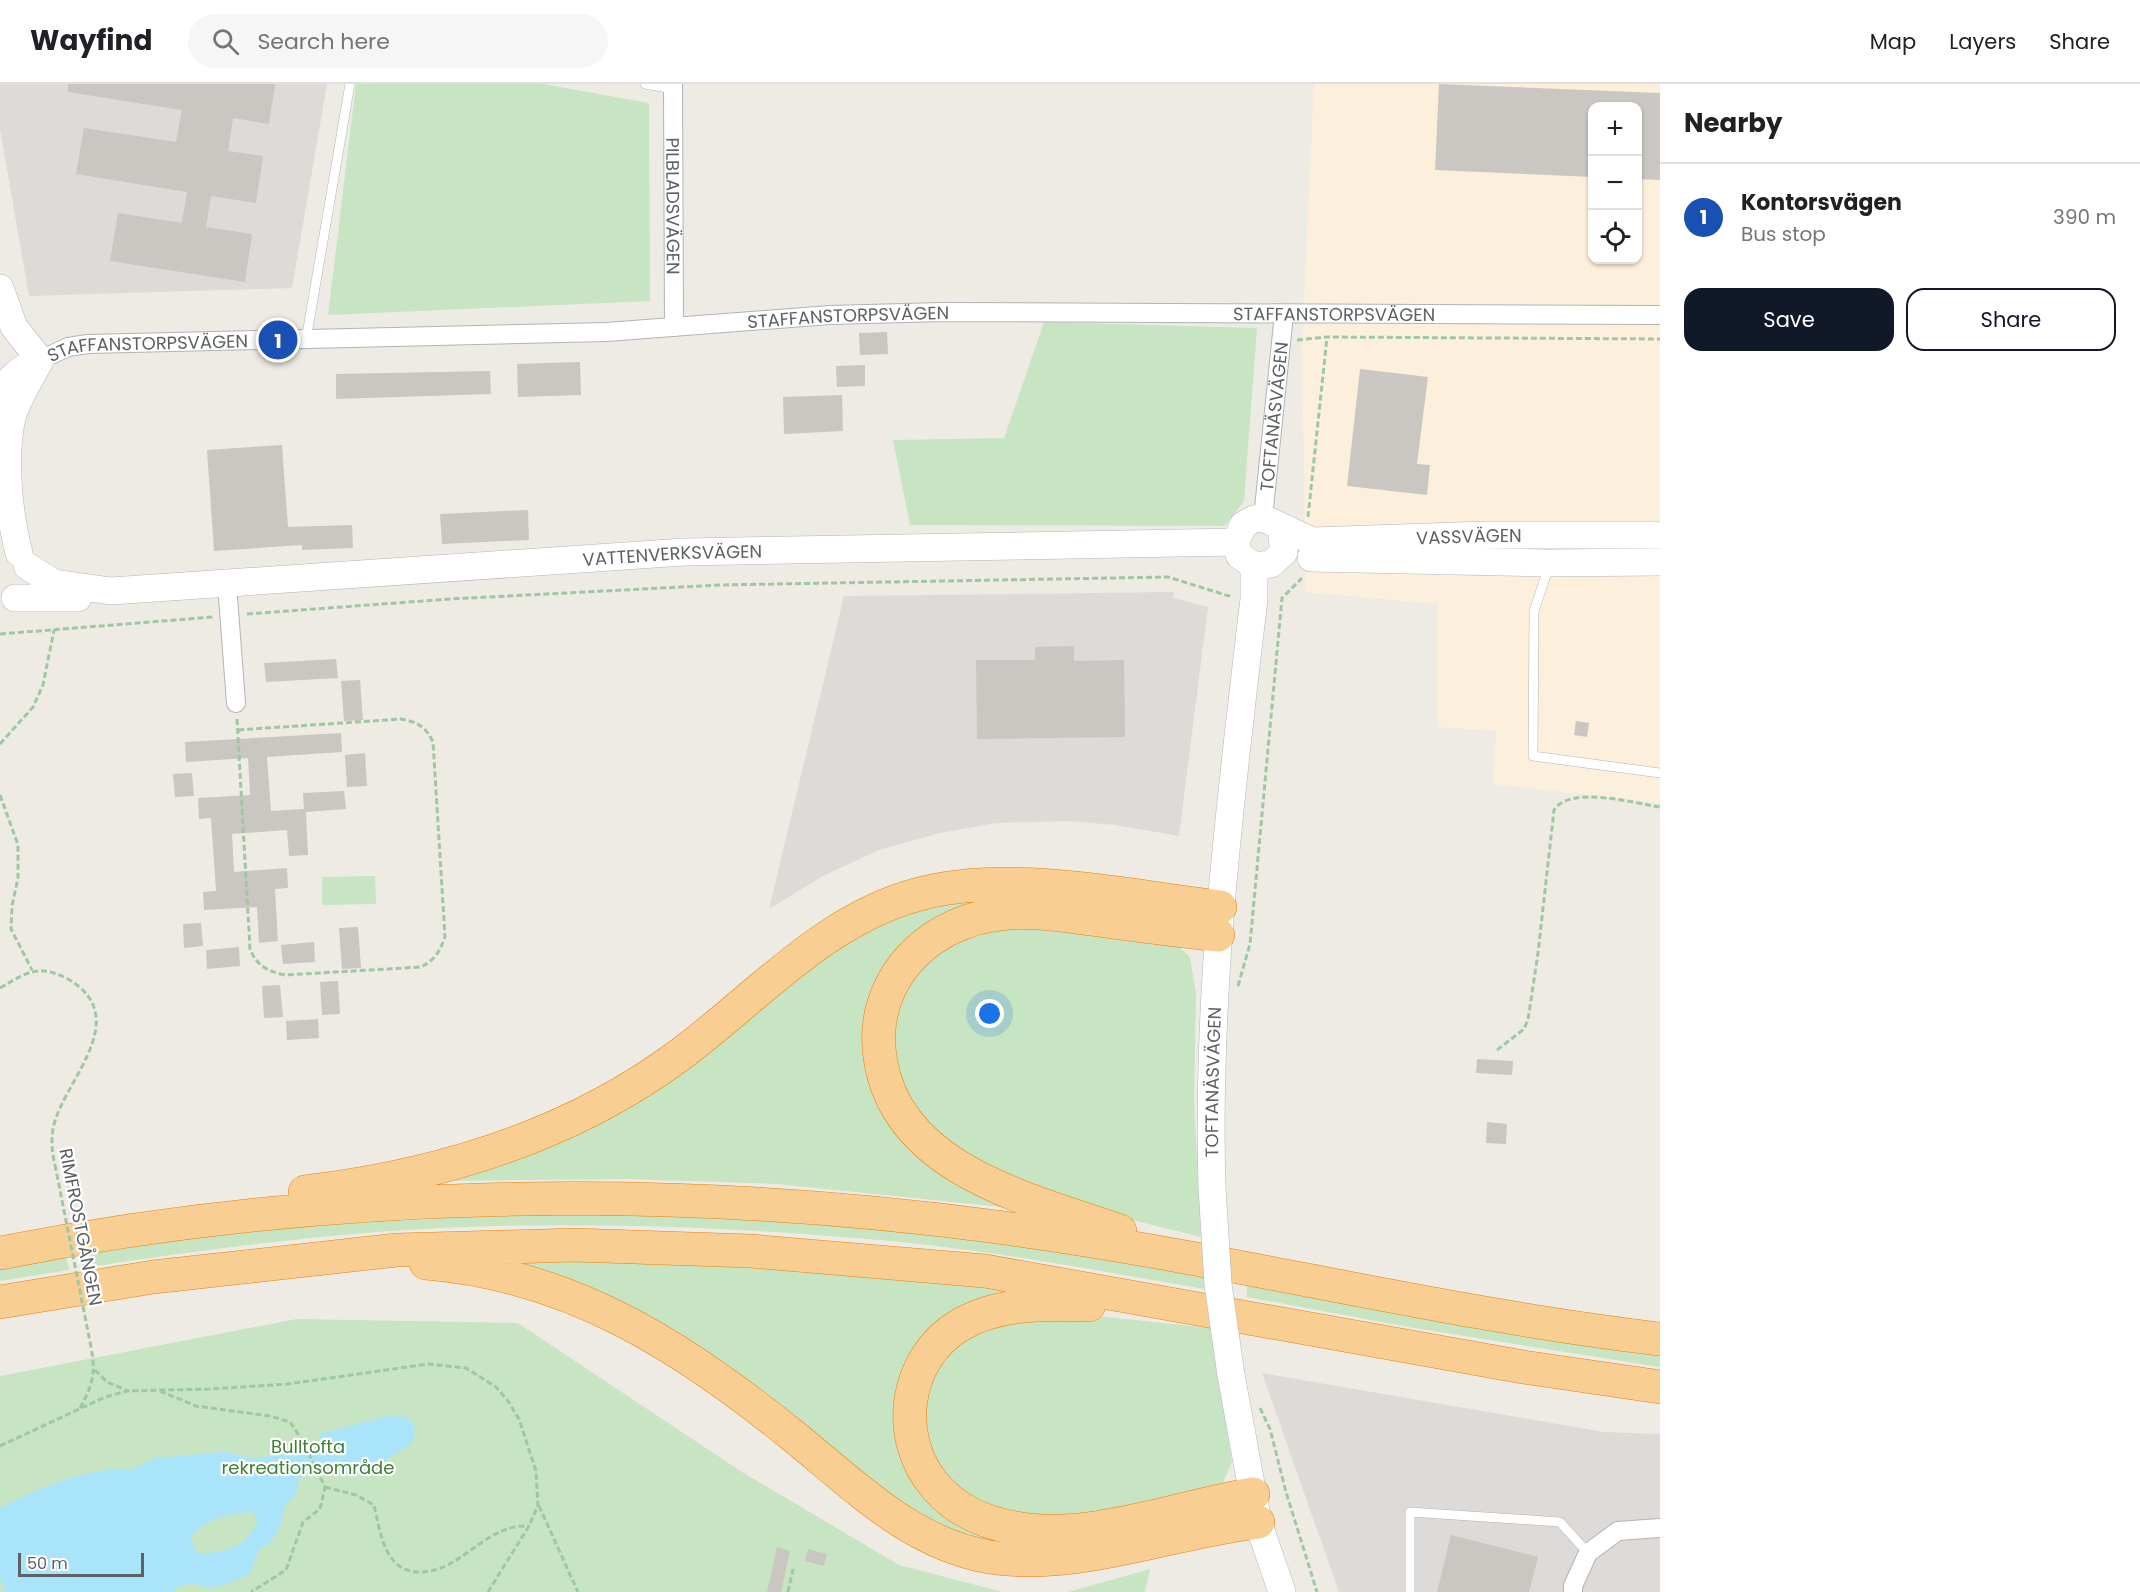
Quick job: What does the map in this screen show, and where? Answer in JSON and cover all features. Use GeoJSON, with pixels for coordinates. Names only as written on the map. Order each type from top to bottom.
{"type":"FeatureCollection","features":[{"type":"Feature","properties":{"kind":"highway"},"geometry":{"type":"LineString","coordinates":[[0,1245],[91,1222],[317,1191],[381,1179],[459,1162],[522,1142],[582,1116],[622,1094],[680,1054],[828,937],[866,914],[915,895],[961,887],[1014,885],[1219,921]]}},
{"type":"Feature","properties":{"kind":"highway"},"geometry":{"type":"LineString","coordinates":[[1204,1260],[1024,1198],[952,1162],[919,1135],[891,1098],[882,1069],[878,1033],[886,995],[910,958],[950,927],[971,920],[1023,912],[1219,921]]}},
{"type":"Feature","properties":{"kind":"highway"},"geometry":{"type":"LineString","coordinates":[[0,1253],[148,1230],[304,1212],[442,1202],[543,1198],[743,1203],[858,1212],[997,1227],[1204,1260],[1413,1301],[1596,1332],[1660,1339]]}},
{"type":"Feature","properties":{"kind":"highway"},"geometry":{"type":"LineString","coordinates":[[0,1302],[130,1280],[345,1254],[453,1247],[634,1245],[751,1251],[985,1271],[1350,1336],[1660,1387]]}},
{"type":"Feature","properties":{"kind":"highway"},"geometry":{"type":"LineString","coordinates":[[236,1267],[339,1260],[434,1264],[522,1280],[591,1305],[631,1323],[703,1367],[884,1510],[924,1534],[969,1552],[1011,1559],[1063,1558],[1255,1508]]}},
{"type":"Feature","properties":{"kind":"highway"},"geometry":{"type":"LineString","coordinates":[[1255,1508],[1072,1531],[1046,1532],[992,1523],[970,1514],[950,1501],[935,1486],[914,1450],[909,1409],[919,1368],[943,1337],[959,1326],[998,1310],[1021,1306],[1103,1306],[1350,1336]]}},
{"type":"Feature","properties":{"kind":"street","name":"PILBLADSVÄGEN"},"geometry":{"type":"LineString","coordinates":[[673,86],[674,327]]}},
{"type":"Feature","properties":{"kind":"street"},"geometry":{"type":"LineString","coordinates":[[0,288],[10,328],[40,360]]}},
{"type":"Feature","properties":{"kind":"street","name":"STAFFANSTORPSVÄGEN"},"geometry":{"type":"LineString","coordinates":[[40,360],[61,349],[88,344],[607,332],[830,315],[942,312],[1660,315]]}},
{"type":"Feature","properties":{"kind":"street","name":"TOFTANÄSVÄGEN"},"geometry":{"type":"LineString","coordinates":[[1276,533],[1280,342],[1284,314]]}},
{"type":"Feature","properties":{"kind":"street"},"geometry":{"type":"LineString","coordinates":[[0,399],[6,385],[19,369],[40,360]]}},
{"type":"Feature","properties":{"kind":"street"},"geometry":{"type":"LineString","coordinates":[[8,600],[24,589],[28,578],[15,555],[10,430],[17,404],[40,360]]}},
{"type":"Feature","properties":{"kind":"street"},"geometry":{"type":"LineString","coordinates":[[1254,519],[1276,533],[1271,564],[1254,566],[1239,555],[1236,542],[1243,525],[1254,519]]}},
{"type":"Feature","properties":{"kind":"street","name":"VASSVÄGEN"},"geometry":{"type":"LineString","coordinates":[[1276,533],[1312,541],[1546,549],[1660,562]]}},
{"type":"Feature","properties":{"kind":"street","name":"VASSVÄGEN"},"geometry":{"type":"LineString","coordinates":[[1276,533],[1311,558],[1546,549],[1660,535]]}},
{"type":"Feature","properties":{"kind":"street","name":"VATTENVERKSVÄGEN"},"geometry":{"type":"LineString","coordinates":[[15,555],[54,583],[111,591],[684,552],[1236,542]]}},
{"type":"Feature","properties":{"kind":"street","name":"TOFTANÄSVÄGEN"},"geometry":{"type":"LineString","coordinates":[[1254,566],[1254,599],[1219,921],[1213,1035],[1212,1187],[1218,1284],[1231,1375],[1255,1508],[1282,1592]]}},
{"type":"Feature","properties":{"kind":"street"},"geometry":{"type":"LineString","coordinates":[[227,584],[236,703]]}},
{"type":"Feature","properties":{"kind":"street","name":"VATTENVERKSVÄGEN"},"geometry":{"type":"LineString","coordinates":[[8,600],[86,598],[111,591]]}},
{"type":"Feature","properties":{"kind":"street"},"geometry":{"type":"LineString","coordinates":[[1573,1592],[1573,1586],[1588,1553],[1618,1531],[1660,1528]]}},
{"type":"Feature","properties":{"kind":"lane"},"geometry":{"type":"LineString","coordinates":[[306,340],[350,84]]}},
{"type":"Feature","properties":{"kind":"lane"},"geometry":{"type":"LineString","coordinates":[[645,84],[673,86]]}},
{"type":"Feature","properties":{"kind":"lane"},"geometry":{"type":"LineString","coordinates":[[1546,549],[1546,575],[1534,611],[1533,756],[1660,773]]}},
{"type":"Feature","properties":{"kind":"lane"},"geometry":{"type":"LineString","coordinates":[[1410,1592],[1410,1512],[1560,1522],[1588,1553]]}},
{"type":"Feature","properties":{"kind":"path"},"geometry":{"type":"LineString","coordinates":[[1280,342],[1327,337],[1660,339]]}},
{"type":"Feature","properties":{"kind":"path"},"geometry":{"type":"LineString","coordinates":[[1312,541],[1308,518],[1327,337]]}},
{"type":"Feature","properties":{"kind":"path"},"geometry":{"type":"LineString","coordinates":[[0,634],[450,599],[720,585],[1145,578],[1185,581],[1229,596],[1254,599],[1282,598],[1250,944],[1237,992]]}},
{"type":"Feature","properties":{"kind":"path"},"geometry":{"type":"LineString","coordinates":[[0,744],[33,707],[43,686],[54,630]]}},
{"type":"Feature","properties":{"kind":"path"},"geometry":{"type":"LineString","coordinates":[[236,703],[237,730],[250,949],[255,961],[269,972],[285,975],[421,967],[430,962],[440,951],[445,937],[433,742],[427,729],[414,721],[401,719],[237,730]]}},
{"type":"Feature","properties":{"kind":"path"},"geometry":{"type":"LineString","coordinates":[[0,795],[18,845],[18,878],[12,906],[11,928],[32,970],[0,988]]}},
{"type":"Feature","properties":{"kind":"path"},"geometry":{"type":"LineString","coordinates":[[1497,1050],[1524,1029],[1528,1020],[1554,810],[1559,801],[1574,796],[1660,807]]}},
{"type":"Feature","properties":{"kind":"path","name":"RIMFROSTGÅNGEN"},"geometry":{"type":"LineString","coordinates":[[32,970],[56,974],[79,989],[90,1002],[96,1028],[94,1045],[53,1127],[51,1148],[95,1370]]}},
{"type":"Feature","properties":{"kind":"path"},"geometry":{"type":"LineString","coordinates":[[0,1446],[105,1397],[127,1391],[288,1383],[428,1364],[466,1368],[496,1387],[519,1419],[536,1471],[538,1505],[578,1592]]}},
{"type":"Feature","properties":{"kind":"path"},"geometry":{"type":"LineString","coordinates":[[95,1370],[107,1382],[127,1391]]}},
{"type":"Feature","properties":{"kind":"path"},"geometry":{"type":"LineString","coordinates":[[80,1410],[90,1390],[95,1370]]}},
{"type":"Feature","properties":{"kind":"path"},"geometry":{"type":"LineString","coordinates":[[159,1390],[196,1406],[270,1416],[290,1422],[302,1440],[325,1487],[320,1509],[303,1522],[286,1570],[251,1592]]}},
{"type":"Feature","properties":{"kind":"path"},"geometry":{"type":"LineString","coordinates":[[1260,1407],[1270,1429],[1286,1492],[1317,1592]]}},
{"type":"Feature","properties":{"kind":"path"},"geometry":{"type":"LineString","coordinates":[[325,1487],[356,1495],[374,1504],[383,1542],[392,1560],[406,1571],[429,1572],[458,1560],[492,1535],[517,1525],[529,1526]]}},
{"type":"Feature","properties":{"kind":"path"},"geometry":{"type":"LineString","coordinates":[[488,1592],[529,1526],[538,1505]]}},
{"type":"Feature","properties":{"kind":"path"},"geometry":{"type":"LineString","coordinates":[[788,1592],[794,1569]]}},
{"type":"Feature","properties":{"kind":"shaded area"},"geometry":{"type":"Polygon","coordinates":[[[0,84],[327,84],[292,288],[29,296],[0,129],[0,84]]]}},
{"type":"Feature","properties":{"kind":"shaded area"},"geometry":{"type":"Polygon","coordinates":[[[1314,84],[1660,84],[1660,803],[1493,784],[1496,731],[1438,727],[1438,604],[1306,592],[1302,348],[1314,84]]]}},
{"type":"Feature","properties":{"kind":"shaded area"},"geometry":{"type":"Polygon","coordinates":[[[1174,592],[1173,598],[1208,607],[1179,836],[1115,825],[1069,821],[996,823],[940,833],[879,850],[823,876],[769,909],[844,596],[1174,592]]]}},
{"type":"Feature","properties":{"kind":"shaded area"},"geometry":{"type":"Polygon","coordinates":[[[1262,1373],[1604,1432],[1660,1434],[1660,1592],[1339,1592],[1262,1373]]]}},
{"type":"Feature","properties":{"kind":"green space"},"geometry":{"type":"Polygon","coordinates":[[[356,84],[543,84],[649,103],[650,301],[328,315],[356,84]]]}},
{"type":"Feature","properties":{"kind":"green space"},"geometry":{"type":"Polygon","coordinates":[[[1044,322],[1257,328],[1244,501],[1225,526],[910,525],[893,440],[1004,438],[1044,322]]]}},
{"type":"Feature","properties":{"kind":"green space"},"geometry":{"type":"Polygon","coordinates":[[[375,876],[376,904],[322,905],[322,877],[375,876]]]}},
{"type":"Feature","properties":{"kind":"green space"},"geometry":{"type":"Polygon","coordinates":[[[1022,894],[934,923],[870,1074],[1031,1210],[777,1184],[626,1179],[447,1181],[910,906],[1022,894]]]}},
{"type":"Feature","properties":{"kind":"green space"},"geometry":{"type":"Polygon","coordinates":[[[991,925],[1172,940],[1190,957],[1196,994],[1194,1101],[1201,1237],[1136,1221],[1051,1195],[970,1158],[913,1111],[890,1050],[900,996],[928,955],[991,925]]]}},
{"type":"Feature","properties":{"kind":"green space"},"geometry":{"type":"Polygon","coordinates":[[[364,1215],[795,1215],[1204,1270],[1204,1289],[1048,1262],[930,1245],[825,1235],[693,1228],[495,1226],[364,1233],[187,1253],[82,1268],[79,1249],[364,1215]]]}},
{"type":"Feature","properties":{"kind":"green space"},"geometry":{"type":"Polygon","coordinates":[[[65,1250],[69,1270],[0,1281],[0,1262],[65,1250]]]}},
{"type":"Feature","properties":{"kind":"green space"},"geometry":{"type":"Polygon","coordinates":[[[497,1254],[688,1255],[1074,1295],[939,1330],[907,1460],[1065,1548],[952,1537],[497,1254]]]}},
{"type":"Feature","properties":{"kind":"green space"},"geometry":{"type":"Polygon","coordinates":[[[1246,1278],[1660,1347],[1660,1367],[1408,1327],[1247,1297],[1246,1278]]]}},
{"type":"Feature","properties":{"kind":"green space"},"geometry":{"type":"Polygon","coordinates":[[[1087,1315],[1210,1328],[1232,1462],[1223,1483],[1212,1492],[1082,1518],[1007,1517],[951,1487],[923,1439],[925,1387],[942,1354],[987,1323],[1087,1315]]]}},
{"type":"Feature","properties":{"kind":"green space","name":"Bulltofta rekreationsområde"},"geometry":{"type":"Polygon","coordinates":[[[297,1319],[518,1323],[742,1472],[899,1565],[1003,1592],[0,1592],[0,1376],[297,1319]]]}},
{"type":"Feature","properties":{"kind":"green space"},"geometry":{"type":"Polygon","coordinates":[[[1150,1569],[1145,1592],[1068,1592],[1150,1569]]]}},
{"type":"Feature","properties":{"kind":"water"},"geometry":{"type":"Polygon","coordinates":[[[387,1416],[406,1417],[415,1427],[413,1442],[372,1470],[353,1476],[336,1467],[299,1477],[296,1495],[286,1504],[280,1526],[270,1543],[259,1549],[250,1573],[228,1583],[207,1587],[192,1583],[177,1587],[172,1592],[6,1592],[0,1578],[0,1508],[37,1490],[73,1477],[110,1469],[132,1469],[155,1458],[224,1452],[251,1458],[303,1453],[318,1449],[320,1434],[387,1416]],[[252,1512],[218,1518],[196,1531],[190,1538],[197,1553],[225,1550],[241,1543],[258,1521],[252,1512]]]}},
{"type":"Feature","properties":{"kind":"building"},"geometry":{"type":"Polygon","coordinates":[[[68,84],[275,84],[269,124],[233,118],[228,151],[263,156],[256,203],[211,196],[206,227],[252,234],[245,282],[110,261],[118,213],[182,223],[187,192],[76,174],[84,128],[176,142],[182,110],[68,92],[68,84]]]}},
{"type":"Feature","properties":{"kind":"building"},"geometry":{"type":"Polygon","coordinates":[[[1439,84],[1660,93],[1660,180],[1642,179],[1642,102],[1588,102],[1588,177],[1435,170],[1439,84]]]}},
{"type":"Feature","properties":{"kind":"building"},"geometry":{"type":"Polygon","coordinates":[[[887,332],[888,354],[860,355],[859,333],[887,332]]]}},
{"type":"Feature","properties":{"kind":"building"},"geometry":{"type":"Polygon","coordinates":[[[580,362],[581,395],[518,397],[517,364],[580,362]]]}},
{"type":"Feature","properties":{"kind":"building"},"geometry":{"type":"Polygon","coordinates":[[[865,365],[865,386],[837,387],[836,366],[865,365]]]}},
{"type":"Feature","properties":{"kind":"building"},"geometry":{"type":"Polygon","coordinates":[[[1360,369],[1428,377],[1417,464],[1430,465],[1427,495],[1347,486],[1360,369]]]}},
{"type":"Feature","properties":{"kind":"building"},"geometry":{"type":"Polygon","coordinates":[[[490,371],[491,394],[336,399],[336,374],[490,371]]]}},
{"type":"Feature","properties":{"kind":"building"},"geometry":{"type":"Polygon","coordinates":[[[842,395],[843,431],[784,434],[783,397],[842,395]]]}},
{"type":"Feature","properties":{"kind":"building"},"geometry":{"type":"Polygon","coordinates":[[[282,445],[288,527],[352,525],[353,548],[302,550],[302,545],[214,551],[207,450],[282,445]]]}},
{"type":"Feature","properties":{"kind":"building"},"geometry":{"type":"Polygon","coordinates":[[[528,510],[529,540],[442,544],[440,514],[528,510]]]}},
{"type":"Feature","properties":{"kind":"building"},"geometry":{"type":"Polygon","coordinates":[[[1074,646],[1074,661],[1124,660],[1125,737],[977,739],[976,660],[1035,660],[1035,647],[1074,646]]]}},
{"type":"Feature","properties":{"kind":"building"},"geometry":{"type":"Polygon","coordinates":[[[336,659],[338,678],[266,682],[264,663],[336,659]]]}},
{"type":"Feature","properties":{"kind":"building"},"geometry":{"type":"Polygon","coordinates":[[[360,680],[363,720],[344,721],[341,681],[360,680]]]}},
{"type":"Feature","properties":{"kind":"building"},"geometry":{"type":"Polygon","coordinates":[[[1576,721],[1589,723],[1587,737],[1574,735],[1576,721]]]}},
{"type":"Feature","properties":{"kind":"building"},"geometry":{"type":"Polygon","coordinates":[[[341,733],[342,752],[267,757],[271,811],[304,809],[303,793],[344,791],[346,809],[306,812],[308,855],[289,856],[287,830],[232,834],[234,872],[287,868],[288,888],[275,889],[278,941],[259,943],[257,907],[204,910],[203,892],[216,891],[211,818],[199,819],[198,798],[250,795],[248,758],[186,762],[185,742],[341,733]]]}},
{"type":"Feature","properties":{"kind":"building"},"geometry":{"type":"Polygon","coordinates":[[[365,753],[367,786],[347,787],[345,755],[365,753]]]}},
{"type":"Feature","properties":{"kind":"building"},"geometry":{"type":"Polygon","coordinates":[[[192,773],[194,796],[175,797],[173,774],[192,773]]]}},
{"type":"Feature","properties":{"kind":"building"},"geometry":{"type":"Polygon","coordinates":[[[201,923],[203,946],[184,948],[183,924],[201,923]]]}},
{"type":"Feature","properties":{"kind":"building"},"geometry":{"type":"Polygon","coordinates":[[[358,927],[361,968],[342,969],[339,928],[358,927]]]}},
{"type":"Feature","properties":{"kind":"building"},"geometry":{"type":"Polygon","coordinates":[[[314,942],[315,962],[283,964],[281,945],[314,942]]]}},
{"type":"Feature","properties":{"kind":"building"},"geometry":{"type":"Polygon","coordinates":[[[239,947],[240,966],[207,969],[206,950],[239,947]]]}},
{"type":"Feature","properties":{"kind":"building"},"geometry":{"type":"Polygon","coordinates":[[[338,981],[340,1014],[322,1015],[320,982],[338,981]]]}},
{"type":"Feature","properties":{"kind":"building"},"geometry":{"type":"Polygon","coordinates":[[[280,985],[283,1017],[264,1018],[262,986],[280,985]]]}},
{"type":"Feature","properties":{"kind":"building"},"geometry":{"type":"Polygon","coordinates":[[[318,1019],[319,1038],[287,1040],[286,1021],[318,1019]]]}},
{"type":"Feature","properties":{"kind":"building"},"geometry":{"type":"Polygon","coordinates":[[[1477,1059],[1513,1061],[1512,1075],[1476,1073],[1477,1059]]]}},
{"type":"Feature","properties":{"kind":"building"},"geometry":{"type":"Polygon","coordinates":[[[1487,1122],[1507,1124],[1506,1144],[1486,1143],[1487,1122]]]}},
{"type":"Feature","properties":{"kind":"building"},"geometry":{"type":"Polygon","coordinates":[[[1451,1535],[1538,1557],[1529,1592],[1437,1592],[1451,1535]]]}},
{"type":"Feature","properties":{"kind":"building"},"geometry":{"type":"Polygon","coordinates":[[[777,1547],[790,1551],[781,1592],[767,1592],[777,1547]]]}},
{"type":"Feature","properties":{"kind":"building"},"geometry":{"type":"Polygon","coordinates":[[[808,1549],[827,1554],[824,1566],[805,1561],[808,1549]]]}},
{"type":"Feature","properties":{"kind":"place","name":"Kontorsvägen"},"geometry":{"type":"Point","coordinates":[278,340]}}]}
